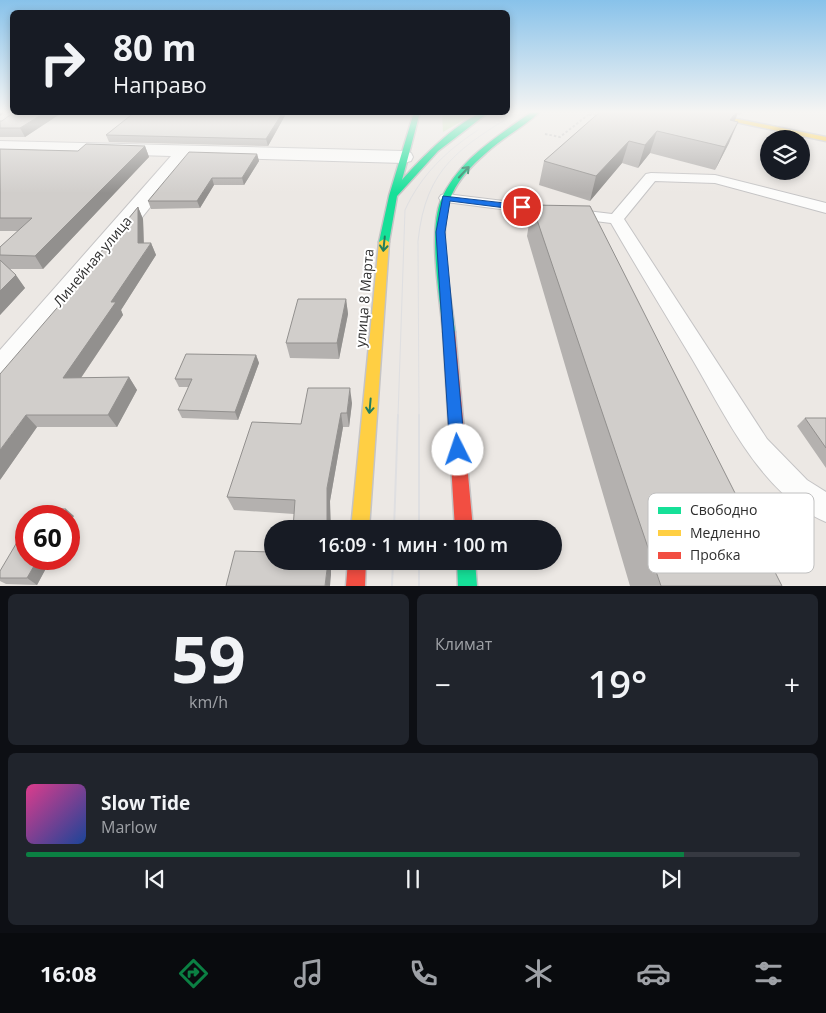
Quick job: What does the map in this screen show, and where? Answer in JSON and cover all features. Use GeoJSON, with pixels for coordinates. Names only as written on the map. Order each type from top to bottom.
{"type":"FeatureCollection","features":[{"type":"Feature","properties":{"kind":"main road"},"geometry":{"type":"LineString","coordinates":[[393,196],[409,138]]}},
{"type":"Feature","properties":{"kind":"main road","name":"улица 8 Марта"},"geometry":{"type":"LineString","coordinates":[[361,520],[384,241],[393,196],[414,170],[437,146],[448,138]]}},
{"type":"Feature","properties":{"kind":"main road"},"geometry":{"type":"LineString","coordinates":[[463,520],[441,232],[446,198],[458,179],[479,156],[502,138]]}},
{"type":"Feature","properties":{"kind":"main road"},"geometry":{"type":"LineString","coordinates":[[355,586],[356,570]]}},
{"type":"Feature","properties":{"kind":"main road"},"geometry":{"type":"LineString","coordinates":[[467,570],[468,586]]}},
{"type":"Feature","properties":{"kind":"street"},"geometry":{"type":"LineString","coordinates":[[0,146],[404,157]]}},
{"type":"Feature","properties":{"kind":"street","name":"Линейная улица"},"geometry":{"type":"LineString","coordinates":[[0,372],[184,151]]}},
{"type":"Feature","properties":{"kind":"lane"},"geometry":{"type":"LineString","coordinates":[[616,219],[651,177],[715,179],[826,208]]}},
{"type":"Feature","properties":{"kind":"lane"},"geometry":{"type":"LineString","coordinates":[[446,198],[616,219]]}},
{"type":"Feature","properties":{"kind":"lane"},"geometry":{"type":"LineString","coordinates":[[616,219],[758,447],[796,489],[802,493]]}},
{"type":"Feature","properties":{"kind":"lane"},"geometry":{"type":"LineString","coordinates":[[814,500],[826,508]]}},
{"type":"Feature","properties":{"kind":"building"},"geometry":{"type":"Polygon","coordinates":[[[570,138],[651,138],[645,145],[629,141],[596,176],[544,161],[570,138]]]}},
{"type":"Feature","properties":{"kind":"building"},"geometry":{"type":"Polygon","coordinates":[[[688,138],[729,138],[725,147],[688,138]]]}},
{"type":"Feature","properties":{"kind":"building"},"geometry":{"type":"Polygon","coordinates":[[[86,144],[145,146],[35,256],[0,255],[0,247],[32,218],[0,218],[0,149],[78,151],[86,144]]]}},
{"type":"Feature","properties":{"kind":"building"},"geometry":{"type":"Polygon","coordinates":[[[189,152],[257,154],[242,178],[212,178],[197,201],[148,201],[189,152]]]}},
{"type":"Feature","properties":{"kind":"building"},"geometry":{"type":"Polygon","coordinates":[[[532,205],[590,206],[735,493],[648,493],[648,548],[532,205]]]}},
{"type":"Feature","properties":{"kind":"building"},"geometry":{"type":"Polygon","coordinates":[[[138,207],[138,243],[151,243],[111,302],[116,302],[63,378],[129,377],[108,415],[26,415],[0,450],[0,374],[69,294],[66,294],[138,207]]]}},
{"type":"Feature","properties":{"kind":"building"},"geometry":{"type":"Polygon","coordinates":[[[0,260],[16,275],[0,291],[0,260]]]}},
{"type":"Feature","properties":{"kind":"building"},"geometry":{"type":"Polygon","coordinates":[[[298,299],[346,299],[337,343],[286,343],[298,299]]]}},
{"type":"Feature","properties":{"kind":"building"},"geometry":{"type":"Polygon","coordinates":[[[186,354],[256,355],[235,412],[178,410],[192,379],[175,379],[186,354]]]}},
{"type":"Feature","properties":{"kind":"building"},"geometry":{"type":"Polygon","coordinates":[[[308,388],[350,388],[347,413],[341,413],[327,488],[327,520],[294,520],[295,500],[227,497],[252,422],[301,424],[308,388]]]}},
{"type":"Feature","properties":{"kind":"building"},"geometry":{"type":"Polygon","coordinates":[[[805,418],[826,418],[826,448],[805,418]]]}},
{"type":"Feature","properties":{"kind":"building"},"geometry":{"type":"Polygon","coordinates":[[[15,546],[15,570],[32,570],[27,578],[0,578],[0,571],[15,546]]]}},
{"type":"Feature","properties":{"kind":"building"},"geometry":{"type":"Polygon","coordinates":[[[235,551],[264,552],[264,570],[327,570],[325,586],[226,586],[235,551]]]}},
{"type":"Feature","properties":{"kind":"building"},"geometry":{"type":"Polygon","coordinates":[[[657,573],[775,573],[782,586],[661,586],[657,573]]]}},
{"type":"Feature","properties":{"kind":"tram line"},"geometry":{"type":"LineString","coordinates":[[398,416],[405,210],[411,197],[427,175],[445,155],[466,138]]}},
{"type":"Feature","properties":{"kind":"tram line"},"geometry":{"type":"LineString","coordinates":[[419,416],[418,241],[422,215],[429,194],[438,177],[449,162],[476,138]]}},
{"type":"Feature","properties":{"kind":"tram line"},"geometry":{"type":"LineString","coordinates":[[394,520],[398,415]]}},
{"type":"Feature","properties":{"kind":"tram line"},"geometry":{"type":"LineString","coordinates":[[419,416],[419,520]]}},
{"type":"Feature","properties":{"kind":"tram line"},"geometry":{"type":"LineString","coordinates":[[392,586],[393,570]]}},
{"type":"Feature","properties":{"kind":"tram line"},"geometry":{"type":"LineString","coordinates":[[419,570],[419,586]]}},
{"type":"Feature","properties":{"kind":"traffic: fast"},"geometry":{"type":"LineString","coordinates":[[384,242],[393,196],[409,138]]}},
{"type":"Feature","properties":{"kind":"traffic: fast"},"geometry":{"type":"LineString","coordinates":[[393,196],[414,172],[450,138]]}},
{"type":"Feature","properties":{"kind":"traffic: fast"},"geometry":{"type":"LineString","coordinates":[[449,332],[441,246],[442,214],[445,201],[461,173],[499,138]]}},
{"type":"Feature","properties":{"kind":"traffic: fast"},"geometry":{"type":"LineString","coordinates":[[467,570],[468,586]]}},
{"type":"Feature","properties":{"kind":"traffic: slow"},"geometry":{"type":"LineString","coordinates":[[361,520],[384,242]]}},
{"type":"Feature","properties":{"kind":"traffic: jam"},"geometry":{"type":"LineString","coordinates":[[449,332],[463,520]]}},
{"type":"Feature","properties":{"kind":"traffic: jam"},"geometry":{"type":"LineString","coordinates":[[355,586],[356,570]]}},
{"type":"Feature","properties":{"kind":"route"},"geometry":{"type":"LineString","coordinates":[[458,450],[441,232],[446,198],[522,207]]}}]}
